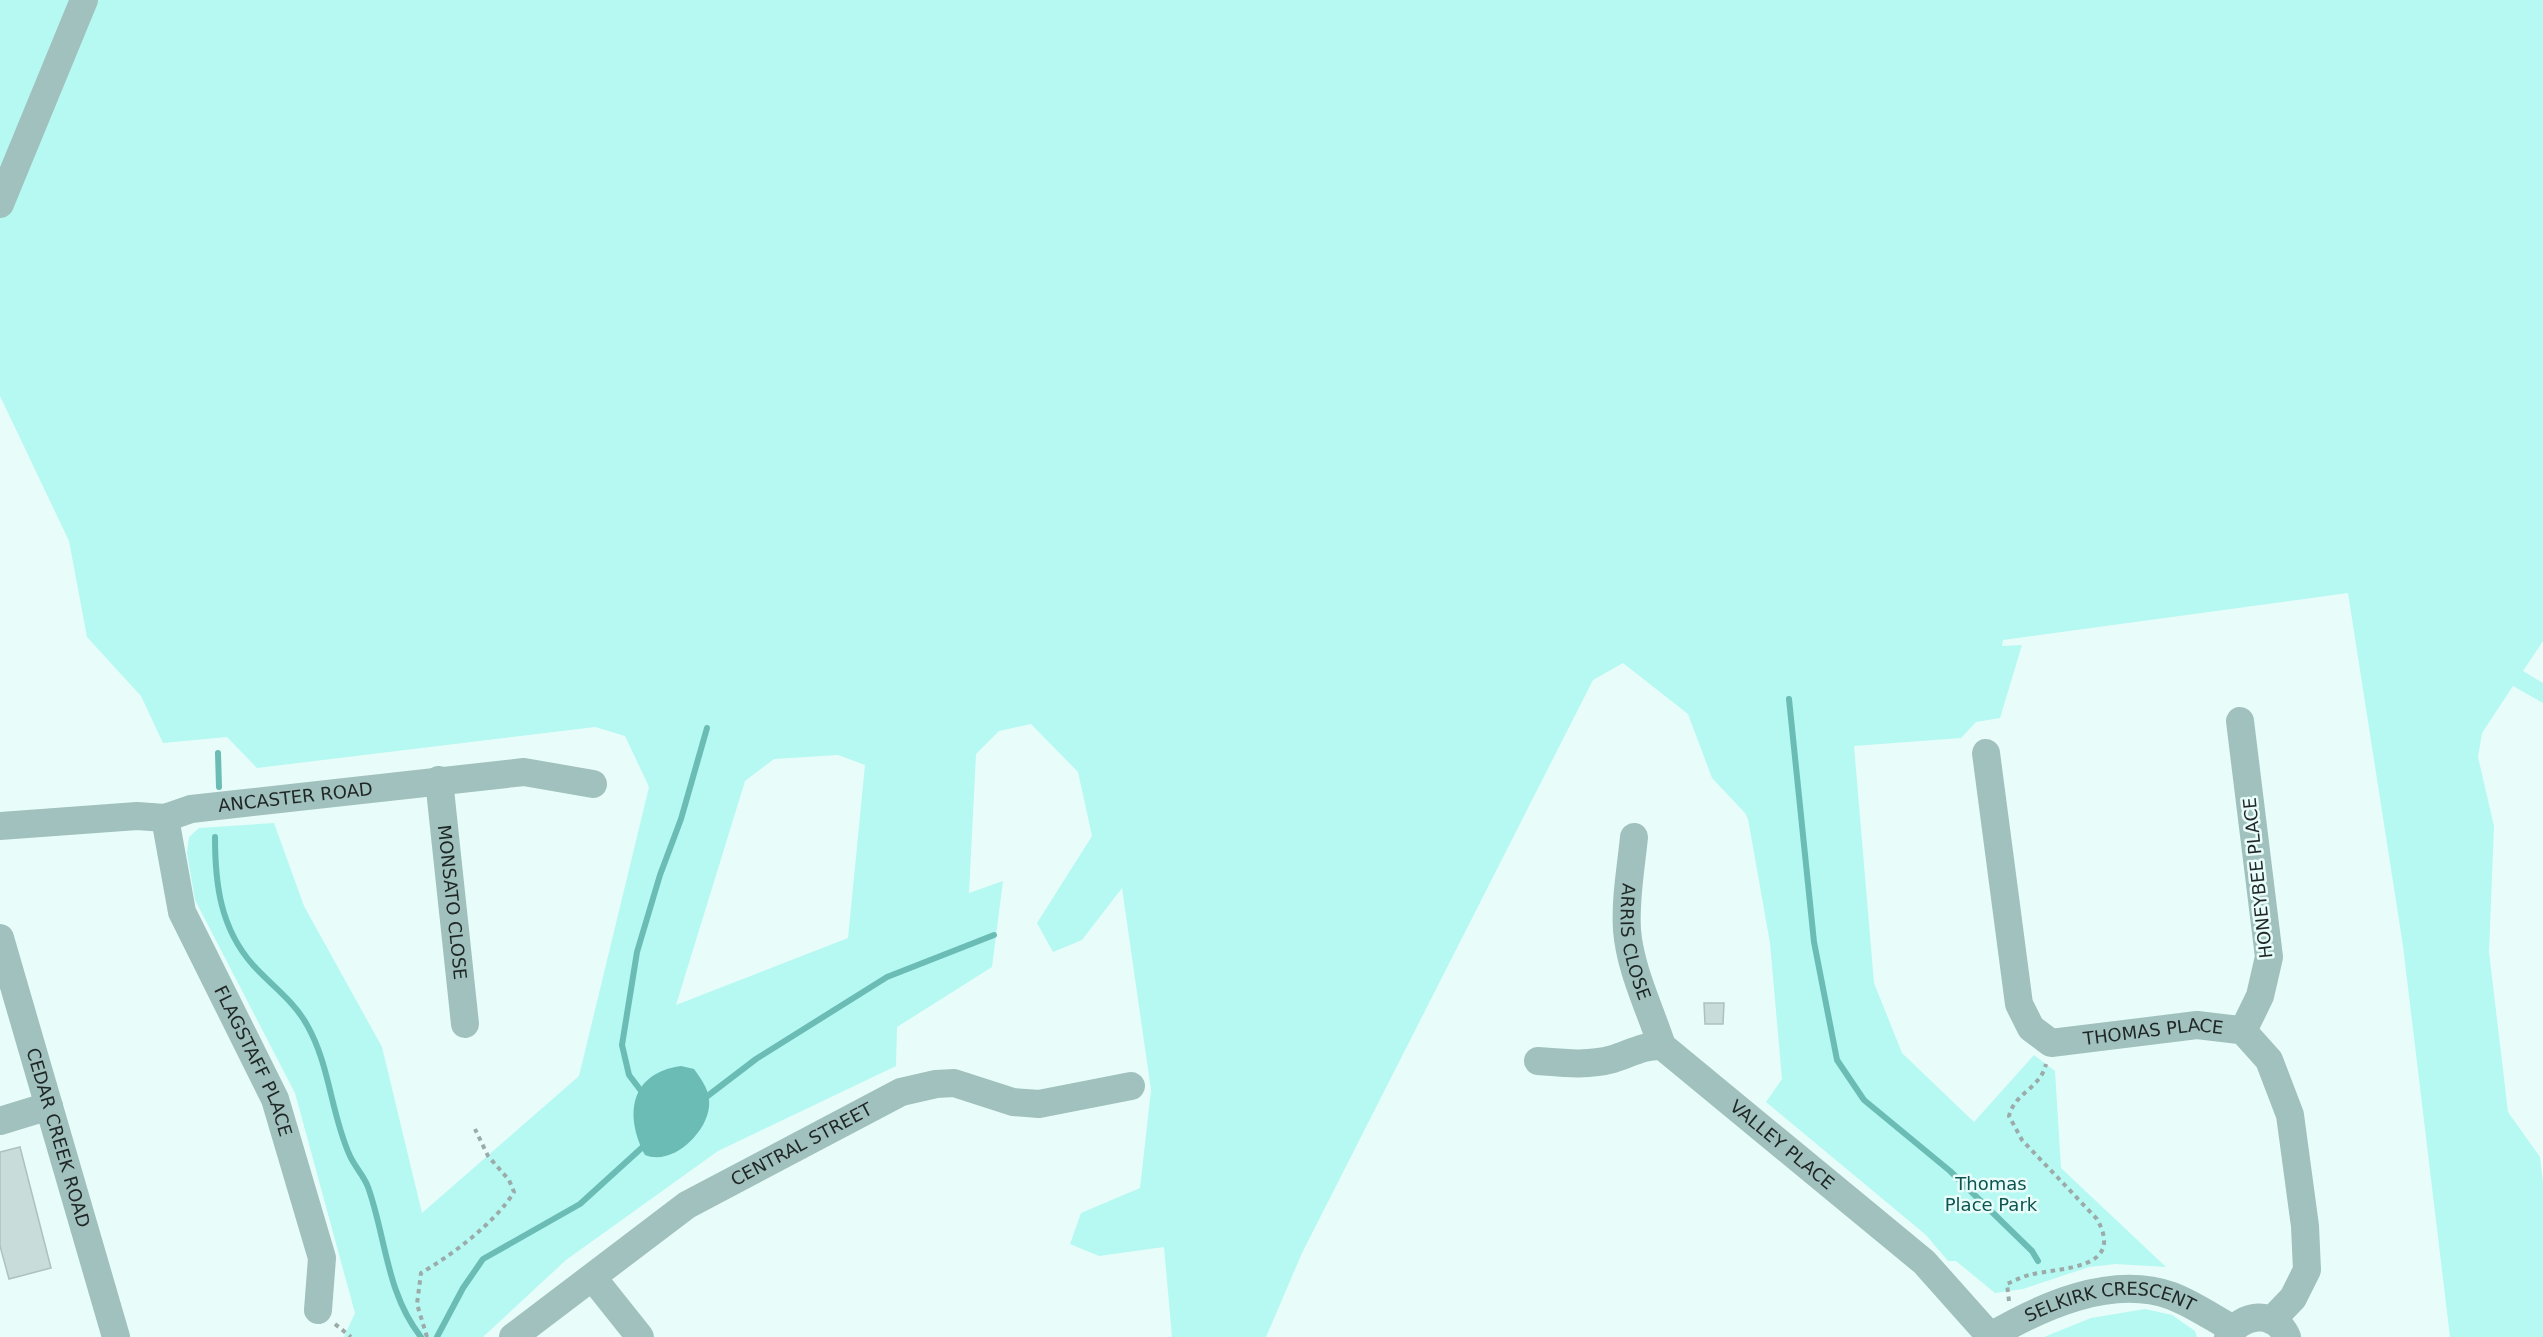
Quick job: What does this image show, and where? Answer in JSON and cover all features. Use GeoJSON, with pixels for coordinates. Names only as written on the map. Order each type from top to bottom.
{"type":"FeatureCollection","features":[{"type":"Feature","properties":{"kind":"street"},"geometry":{"type":"LineString","coordinates":[[0,204],[84,0]]}},
{"type":"Feature","properties":{"kind":"street","name":"HONEYBEE PLACE"},"geometry":{"type":"LineString","coordinates":[[2240,721],[2269,957],[2260,996],[2243,1031]]}},
{"type":"Feature","properties":{"kind":"street"},"geometry":{"type":"LineString","coordinates":[[1986,753],[2019,1004],[2031,1028],[2051,1043]]}},
{"type":"Feature","properties":{"kind":"street","name":"ANCASTER ROAD"},"geometry":{"type":"LineString","coordinates":[[0,826],[136,816],[165,818],[191,809],[524,771],[593,784]]}},
{"type":"Feature","properties":{"kind":"street","name":"MONSATO CLOSE"},"geometry":{"type":"LineString","coordinates":[[439,780],[465,1024]]}},
{"type":"Feature","properties":{"kind":"street","name":"FLAGSTAFF PLACE"},"geometry":{"type":"LineString","coordinates":[[165,818],[182,912],[275,1099],[322,1258],[318,1310]]}},
{"type":"Feature","properties":{"kind":"street","name":"ARRIS CLOSE"},"geometry":{"type":"LineString","coordinates":[[1634,837],[1628,898],[1628,931],[1634,961],[1662,1046]]}},
{"type":"Feature","properties":{"kind":"street","name":"CEDAR CREEK ROAD"},"geometry":{"type":"LineString","coordinates":[[0,939],[116,1337]]}},
{"type":"Feature","properties":{"kind":"street","name":"THOMAS PLACE"},"geometry":{"type":"LineString","coordinates":[[2051,1043],[2198,1025],[2243,1031],[2269,1060],[2290,1115],[2305,1226],[2307,1270],[2279,1328]]}},
{"type":"Feature","properties":{"kind":"street"},"geometry":{"type":"LineString","coordinates":[[1538,1061],[1581,1064],[1612,1059],[1648,1046],[1662,1046]]}},
{"type":"Feature","properties":{"kind":"street","name":"VALLEY PLACE"},"geometry":{"type":"LineString","coordinates":[[1662,1046],[1923,1262],[1989,1337]]}},
{"type":"Feature","properties":{"kind":"street","name":"CENTRAL STREET"},"geometry":{"type":"LineString","coordinates":[[513,1337],[687,1205],[901,1092],[936,1084],[954,1083],[1013,1102],[1039,1104],[1131,1086]]}},
{"type":"Feature","properties":{"kind":"street"},"geometry":{"type":"LineString","coordinates":[[0,1121],[49,1106]]}},
{"type":"Feature","properties":{"kind":"street"},"geometry":{"type":"LineString","coordinates":[[593,1278],[640,1337]]}},
{"type":"Feature","properties":{"kind":"street","name":"SELKIRK CRESCENT"},"geometry":{"type":"LineString","coordinates":[[1989,1337],[2051,1304],[2100,1292],[2136,1290],[2171,1296],[2230,1333]]}},
{"type":"Feature","properties":{"kind":"street"},"geometry":{"type":"LineString","coordinates":[[2230,1333],[2251,1317],[2279,1328]]}},
{"type":"Feature","properties":{"kind":"path"},"geometry":{"type":"LineString","coordinates":[[2019,1320],[2008,1298],[2007,1284],[2029,1275],[2081,1266],[2098,1257],[2103,1249],[2103,1230],[2097,1220],[2022,1140],[2009,1116],[2012,1105],[2042,1077],[2051,1043]]}},
{"type":"Feature","properties":{"kind":"path"},"geometry":{"type":"LineString","coordinates":[[427,1337],[417,1304],[421,1274],[443,1260],[506,1205],[514,1192],[509,1180],[488,1156],[475,1129]]}},
{"type":"Feature","properties":{"kind":"green space","name":"Thomas Place Park"},"geometry":{"type":"Polygon","coordinates":[[[0,0],[2543,0],[2543,641],[2523,671],[2543,683],[2543,703],[2513,686],[2482,733],[2478,757],[2494,826],[2489,952],[2508,1112],[2540,1157],[2543,1183],[2543,1337],[2450,1337],[2403,946],[2348,593],[2003,640],[2002,646],[2022,645],[2000,718],[1976,722],[1961,738],[1854,746],[1874,983],[1902,1053],[1974,1122],[2034,1055],[2055,1071],[2061,1168],[2166,1267],[2116,1264],[2089,1267],[2023,1289],[1995,1293],[1956,1261],[1948,1261],[1926,1235],[1766,1102],[1782,1079],[1770,943],[1748,819],[1712,778],[1688,714],[1623,663],[1593,680],[1302,1253],[1266,1337],[1172,1337],[1164,1247],[1099,1256],[1070,1244],[1081,1213],[1140,1188],[1151,1090],[1122,888],[1082,940],[1053,952],[1037,923],[1092,836],[1078,772],[1031,724],[999,731],[976,754],[969,893],[1003,881],[992,967],[897,1027],[896,1066],[718,1151],[566,1260],[483,1337],[344,1337],[355,1313],[295,1093],[195,900],[187,853],[189,837],[199,828],[274,823],[304,906],[382,1047],[422,1213],[579,1076],[649,787],[625,736],[595,727],[257,768],[227,737],[163,743],[141,696],[87,637],[69,541],[0,396],[0,0]],[[838,755],[774,759],[745,781],[676,1005],[848,938],[865,765],[838,755]]]}},
{"type":"Feature","properties":{"kind":"green space"},"geometry":{"type":"Polygon","coordinates":[[[2145,1309],[2172,1315],[2195,1331],[2197,1337],[2044,1337],[2091,1318],[2145,1309]]]}},
{"type":"Feature","properties":{"kind":"shaded area"},"geometry":{"type":"Polygon","coordinates":[[[681,1066],[694,1069],[709,1096],[709,1107],[702,1127],[695,1137],[676,1152],[666,1156],[645,1155],[638,1140],[635,1125],[636,1098],[651,1077],[664,1070],[681,1066]]]}},
{"type":"Feature","properties":{"kind":"building"},"geometry":{"type":"Polygon","coordinates":[[[1704,1003],[1724,1003],[1723,1024],[1705,1024],[1704,1003]]]}},
{"type":"Feature","properties":{"kind":"building"},"geometry":{"type":"Polygon","coordinates":[[[20,1147],[51,1268],[9,1279],[0,1246],[0,1152],[20,1147]]]}},
{"type":"Feature","properties":{"kind":"waterway"},"geometry":{"type":"LineString","coordinates":[[1789,699],[1814,942],[1837,1060],[1864,1100],[1950,1171],[2032,1251],[2038,1261]]}},
{"type":"Feature","properties":{"kind":"waterway"},"geometry":{"type":"LineString","coordinates":[[645,1096],[629,1075],[622,1045],[637,952],[660,875],[681,819],[707,728]]}},
{"type":"Feature","properties":{"kind":"waterway"},"geometry":{"type":"LineString","coordinates":[[218,753],[219,787]]}},
{"type":"Feature","properties":{"kind":"waterway"},"geometry":{"type":"LineString","coordinates":[[215,837],[218,888],[226,920],[242,951],[296,1008],[315,1040],[326,1073],[338,1124],[352,1160],[368,1187],[400,1302],[421,1337]]}},
{"type":"Feature","properties":{"kind":"waterway"},"geometry":{"type":"LineString","coordinates":[[701,1101],[756,1059],[887,977],[994,935]]}},
{"type":"Feature","properties":{"kind":"waterway"},"geometry":{"type":"LineString","coordinates":[[437,1337],[463,1288],[483,1259],[580,1204],[646,1144]]}}]}
